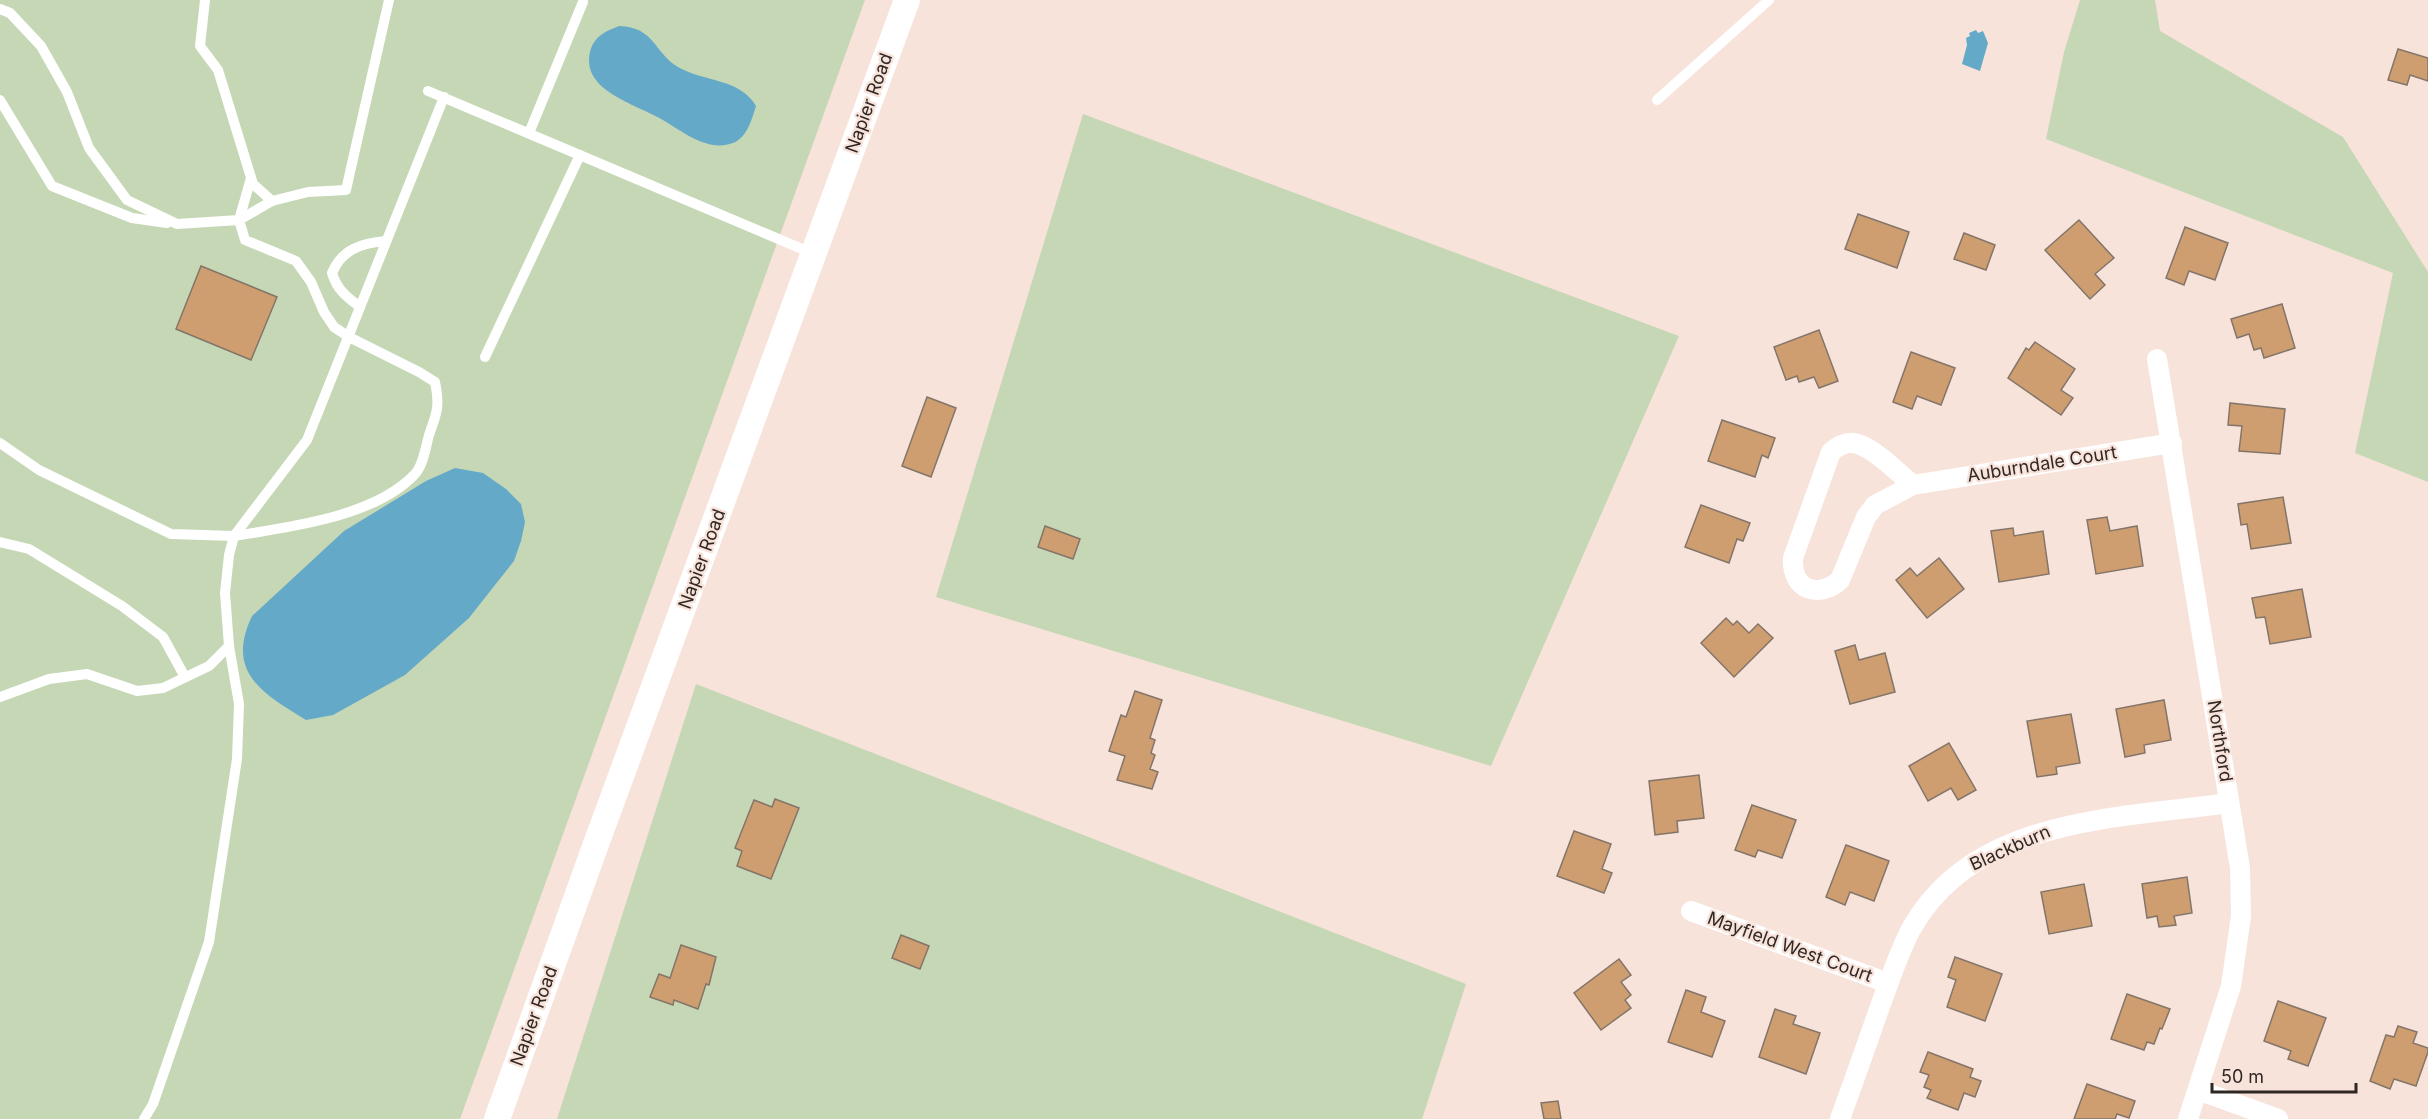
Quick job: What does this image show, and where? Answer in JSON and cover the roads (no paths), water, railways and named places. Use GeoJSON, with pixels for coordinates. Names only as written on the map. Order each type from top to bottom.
{"type":"FeatureCollection","features":[{"type":"Feature","properties":{"kind":"street","name":"Napier Road"},"geometry":{"type":"LineString","coordinates":[[497,1119],[907,0]]}},
{"type":"Feature","properties":{"kind":"street","name":"Northford"},"geometry":{"type":"LineString","coordinates":[[2157,359],[2240,868],[2240,937],[2231,986],[2188,1119]]}},
{"type":"Feature","properties":{"kind":"street","name":"Auburndale Court"},"geometry":{"type":"LineString","coordinates":[[1913,485],[1877,455],[1861,445],[1851,442],[1831,452],[1792,558],[1792,565],[1798,579],[1806,588],[1814,591],[1833,587],[1840,580],[1866,517],[1875,505],[1913,485],[2172,443]]}},
{"type":"Feature","properties":{"kind":"street","name":"Blackburn"},"geometry":{"type":"LineString","coordinates":[[1840,1119],[1903,946],[1923,910],[1941,888],[1976,860],[2036,834],[2065,825],[2229,803]]}},
{"type":"Feature","properties":{"kind":"street","name":"Mayfield West Court"},"geometry":{"type":"LineString","coordinates":[[1691,911],[1888,983]]}},
{"type":"Feature","properties":{"kind":"street"},"geometry":{"type":"LineString","coordinates":[[2198,1090],[2278,1119]]}},
{"type":"Feature","properties":{"kind":"lane"},"geometry":{"type":"LineString","coordinates":[[205,0],[200,46],[218,70],[253,184],[272,201]]}},
{"type":"Feature","properties":{"kind":"lane"},"geometry":{"type":"LineString","coordinates":[[0,100],[52,186],[132,218],[177,224],[239,220],[272,201],[308,192],[346,190],[389,0]]}},
{"type":"Feature","properties":{"kind":"lane"},"geometry":{"type":"LineString","coordinates":[[1657,100],[1769,0]]}},
{"type":"Feature","properties":{"kind":"lane"},"geometry":{"type":"LineString","coordinates":[[529,133],[583,3]]}},
{"type":"Feature","properties":{"kind":"lane"},"geometry":{"type":"LineString","coordinates":[[0,9],[10,13],[41,46],[67,92],[89,148],[128,200],[177,224]]}},
{"type":"Feature","properties":{"kind":"lane"},"geometry":{"type":"LineString","coordinates":[[428,91],[814,254]]}},
{"type":"Feature","properties":{"kind":"lane"},"geometry":{"type":"LineString","coordinates":[[144,1119],[153,1104],[209,942],[237,759],[239,704],[229,646],[225,593],[229,555],[234,536],[307,440],[444,98]]}},
{"type":"Feature","properties":{"kind":"lane"},"geometry":{"type":"LineString","coordinates":[[485,357],[580,155]]}},
{"type":"Feature","properties":{"kind":"lane"},"geometry":{"type":"LineString","coordinates":[[0,443],[39,470],[171,534],[234,536],[306,525],[354,510],[392,493],[417,473],[439,401],[435,382],[334,327],[324,312],[311,282],[296,261],[245,240],[239,220],[251,177]]}},
{"type":"Feature","properties":{"kind":"lane"},"geometry":{"type":"LineString","coordinates":[[360,307],[344,295],[335,283],[332,273],[341,257],[352,249],[366,243],[386,242]]}},
{"type":"Feature","properties":{"kind":"lane"},"geometry":{"type":"LineString","coordinates":[[0,542],[29,549],[122,606],[163,637],[185,677]]}},
{"type":"Feature","properties":{"kind":"lane"},"geometry":{"type":"LineString","coordinates":[[0,696],[49,679],[87,674],[137,691],[163,688],[209,666],[229,646]]}},
{"type":"Feature","properties":{"kind":"water"},"geometry":{"type":"Polygon","coordinates":[[[619,26],[631,27],[640,31],[678,67],[731,85],[749,97],[756,106],[742,137],[738,141],[723,145],[704,143],[625,101],[602,86],[594,77],[589,65],[590,52],[598,38],[619,26]]]}},
{"type":"Feature","properties":{"kind":"water"},"geometry":{"type":"Polygon","coordinates":[[[1976,30],[1978,33],[1983,31],[1988,43],[1980,71],[1962,64],[1967,45],[1966,38],[1970,36],[1969,33],[1976,30]]]}},
{"type":"Feature","properties":{"kind":"water"},"geometry":{"type":"Polygon","coordinates":[[[455,468],[483,473],[506,489],[521,504],[525,522],[514,561],[469,618],[405,675],[333,715],[306,720],[263,690],[246,667],[243,652],[245,636],[252,616],[344,531],[426,481],[455,468]]]}}]}
